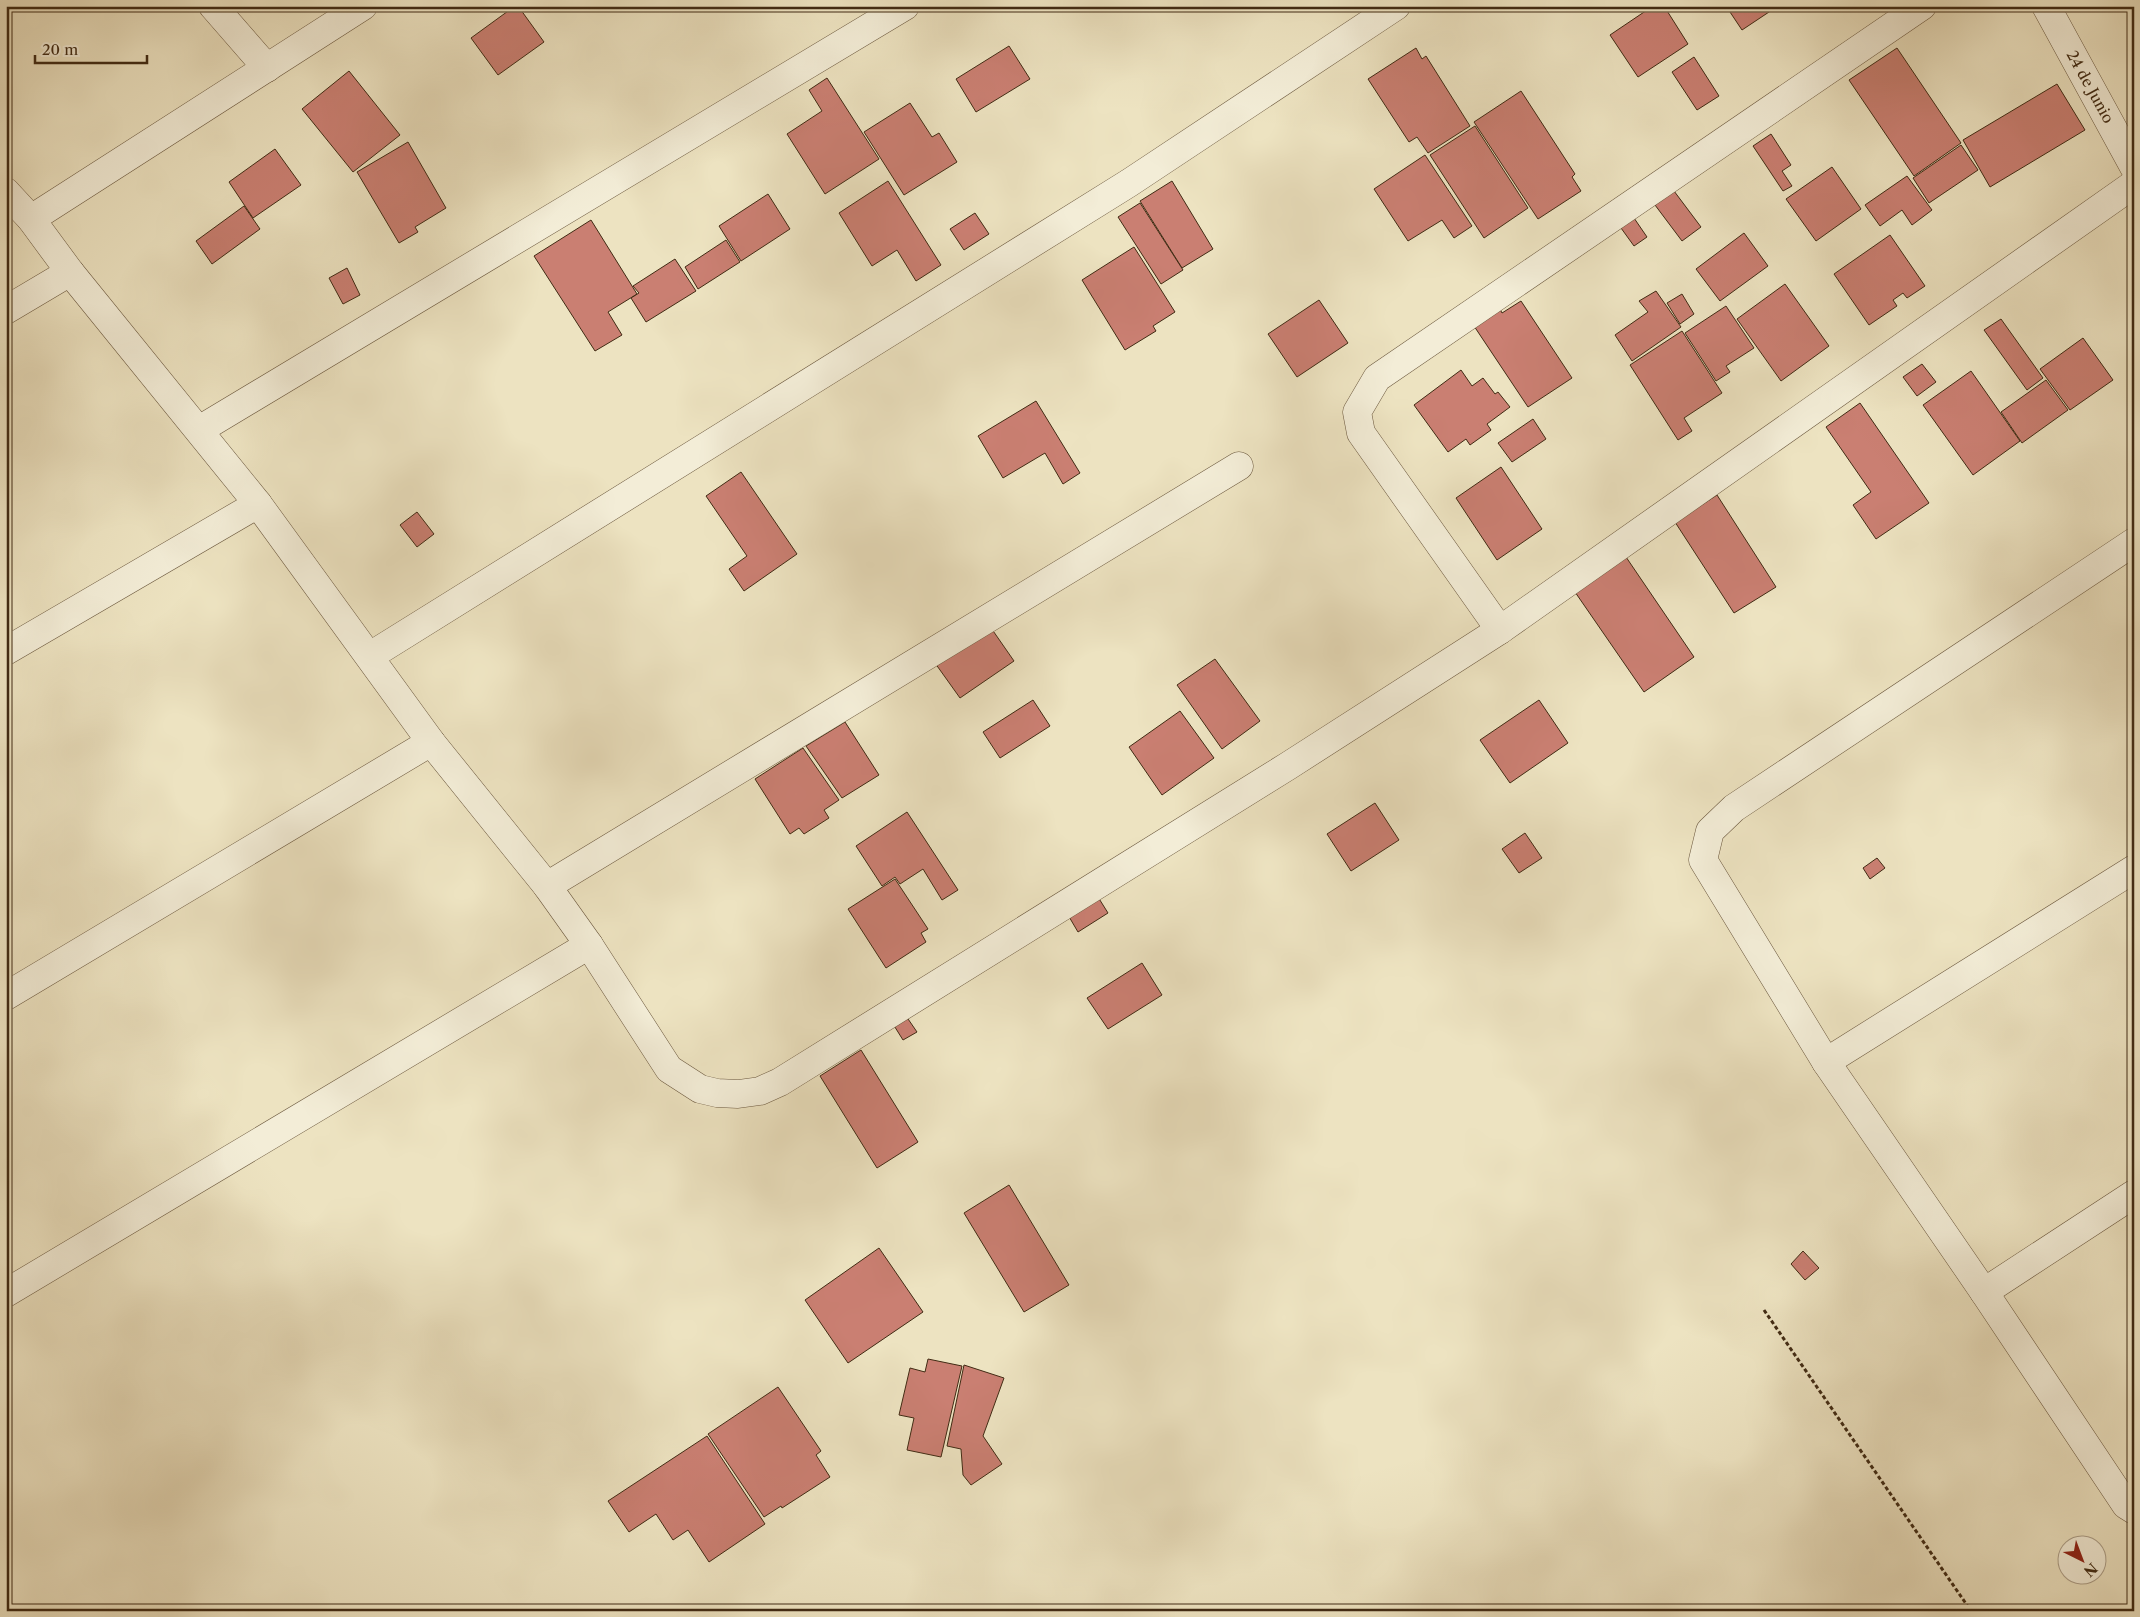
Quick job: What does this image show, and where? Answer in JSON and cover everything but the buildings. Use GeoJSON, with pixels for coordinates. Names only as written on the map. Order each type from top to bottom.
{"type":"FeatureCollection","features":[{"type":"Feature","properties":{"kind":"street"},"geometry":{"type":"LineString","coordinates":[[213,6],[267,68]]}},
{"type":"Feature","properties":{"kind":"street"},"geometry":{"type":"LineString","coordinates":[[31,219],[363,6]]}},
{"type":"Feature","properties":{"kind":"street"},"geometry":{"type":"LineString","coordinates":[[199,430],[905,6]]}},
{"type":"Feature","properties":{"kind":"street"},"geometry":{"type":"LineString","coordinates":[[370,656],[1128,183],[1396,6]]}},
{"type":"Feature","properties":{"kind":"street"},"geometry":{"type":"LineString","coordinates":[[1500,630],[1362,434],[1357,412],[1377,378],[1922,6]]}},
{"type":"Feature","properties":{"kind":"street","name":"24 de Junio"},"geometry":{"type":"LineString","coordinates":[[2046,6],[2134,167]]}},
{"type":"Feature","properties":{"kind":"street"},"geometry":{"type":"LineString","coordinates":[[6,192],[31,219],[70,272],[258,504],[431,742],[547,886],[589,945],[669,1069],[700,1089],[717,1093],[738,1094],[760,1091],[780,1082],[1296,761],[1500,630],[2134,184]]}},
{"type":"Feature","properties":{"kind":"street"},"geometry":{"type":"LineString","coordinates":[[6,310],[70,272]]}},
{"type":"Feature","properties":{"kind":"street"},"geometry":{"type":"LineString","coordinates":[[547,886],[1239,466]]}},
{"type":"Feature","properties":{"kind":"street"},"geometry":{"type":"LineString","coordinates":[[6,651],[258,504]]}},
{"type":"Feature","properties":{"kind":"street"},"geometry":{"type":"LineString","coordinates":[[2134,542],[1734,808],[1710,831],[1702,860],[1826,1062],[1984,1292],[2126,1505],[2134,1510]]}},
{"type":"Feature","properties":{"kind":"street"},"geometry":{"type":"LineString","coordinates":[[6,996],[431,742]]}},
{"type":"Feature","properties":{"kind":"street"},"geometry":{"type":"LineString","coordinates":[[1826,1062],[2134,869]]}},
{"type":"Feature","properties":{"kind":"street"},"geometry":{"type":"LineString","coordinates":[[6,1293],[589,945]]}},
{"type":"Feature","properties":{"kind":"street"},"geometry":{"type":"LineString","coordinates":[[1984,1292],[2134,1194]]}},
{"type":"Feature","properties":{"kind":"path"},"geometry":{"type":"LineString","coordinates":[[1764,1310],[1970,1611]]}}]}
